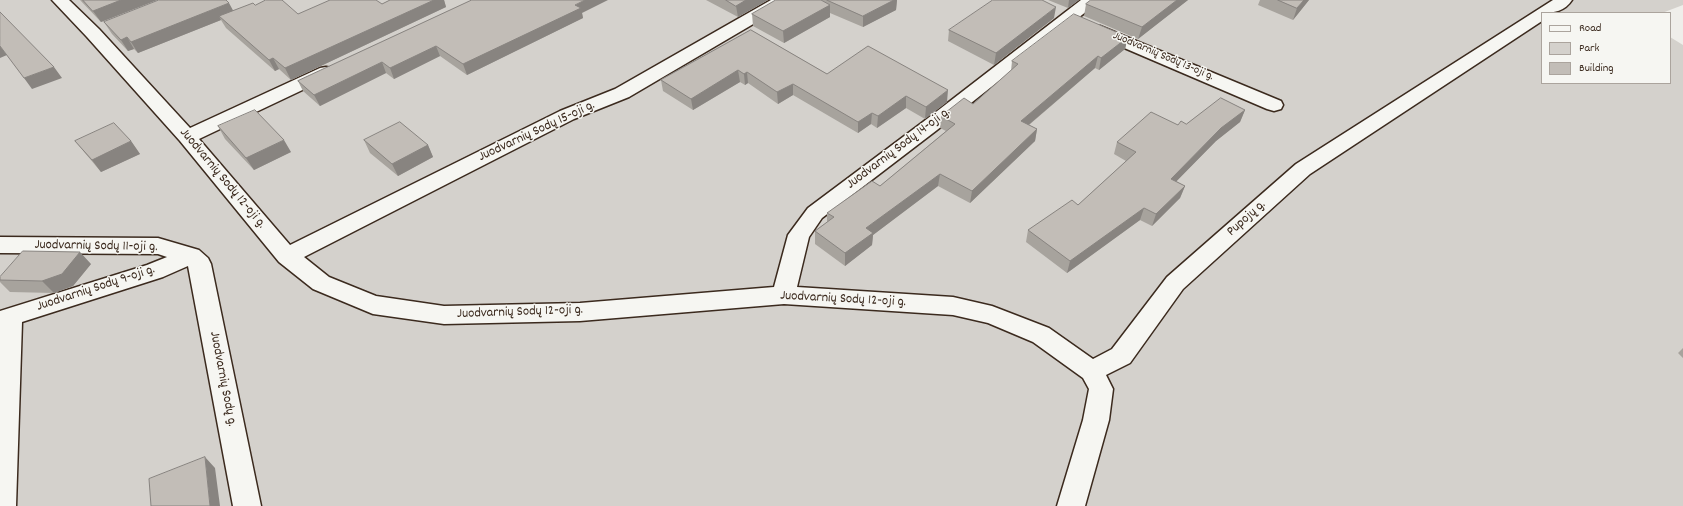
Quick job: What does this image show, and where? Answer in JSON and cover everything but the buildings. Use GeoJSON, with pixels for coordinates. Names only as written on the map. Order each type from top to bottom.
{"type":"FeatureCollection","features":[{"type":"Feature","properties":{"kind":"street","name":"Juodvarnių Sodų 12-oji g."},"geometry":{"type":"LineString","coordinates":[[60,0],[100,30],[287,256],[321,283],[373,305],[444,315],[580,312],[784,295],[953,306],[984,314],[1041,335],[1092,371]]}},
{"type":"Feature","properties":{"kind":"street","name":"Juodvarnių Sodų 15-oji g."},"geometry":{"type":"LineString","coordinates":[[287,256],[567,115],[622,93],[783,0]]}},
{"type":"Feature","properties":{"kind":"street","name":"Juodvarnių Sodų 14-oji g."},"geometry":{"type":"LineString","coordinates":[[784,295],[793,254],[799,235],[815,213],[930,126],[1091,0]]}},
{"type":"Feature","properties":{"kind":"street","name":"Pupojų g."},"geometry":{"type":"LineString","coordinates":[[1546,12],[1564,0]]}},
{"type":"Feature","properties":{"kind":"street","name":"Juodvarnių Sodų 13-oji g."},"geometry":{"type":"LineString","coordinates":[[1049,8],[1274,105]]}},
{"type":"Feature","properties":{"kind":"street","name":"Pupojų g."},"geometry":{"type":"LineString","coordinates":[[1092,371],[1121,356],[1175,283],[1303,169],[1541,15]]}},
{"type":"Feature","properties":{"kind":"street"},"geometry":{"type":"LineString","coordinates":[[188,137],[344,64]]}},
{"type":"Feature","properties":{"kind":"street","name":"Juodvarnių Sodų 11-oji g."},"geometry":{"type":"LineString","coordinates":[[0,245],[158,246],[191,256]]}},
{"type":"Feature","properties":{"kind":"street","name":"Juodvarnių Sodų 9-oji g."},"geometry":{"type":"LineString","coordinates":[[5,318],[155,271],[191,256]]}},
{"type":"Feature","properties":{"kind":"street","name":"Juodvarnių Sodų g."},"geometry":{"type":"LineString","coordinates":[[191,256],[200,264],[247,506]]}},
{"type":"Feature","properties":{"kind":"street"},"geometry":{"type":"LineString","coordinates":[[2,506],[5,318]]}},
{"type":"Feature","properties":{"kind":"street"},"geometry":{"type":"LineString","coordinates":[[1071,506],[1098,412],[1101,389],[1092,371]]}},
{"type":"Feature","properties":{"kind":"green space"},"geometry":{"type":"Polygon","coordinates":[[[0,0],[1683,0],[1683,5],[1665,12],[1541,12],[1541,84],[1671,84],[1671,38],[1683,45],[1683,506],[0,506],[0,0]]]}}]}
